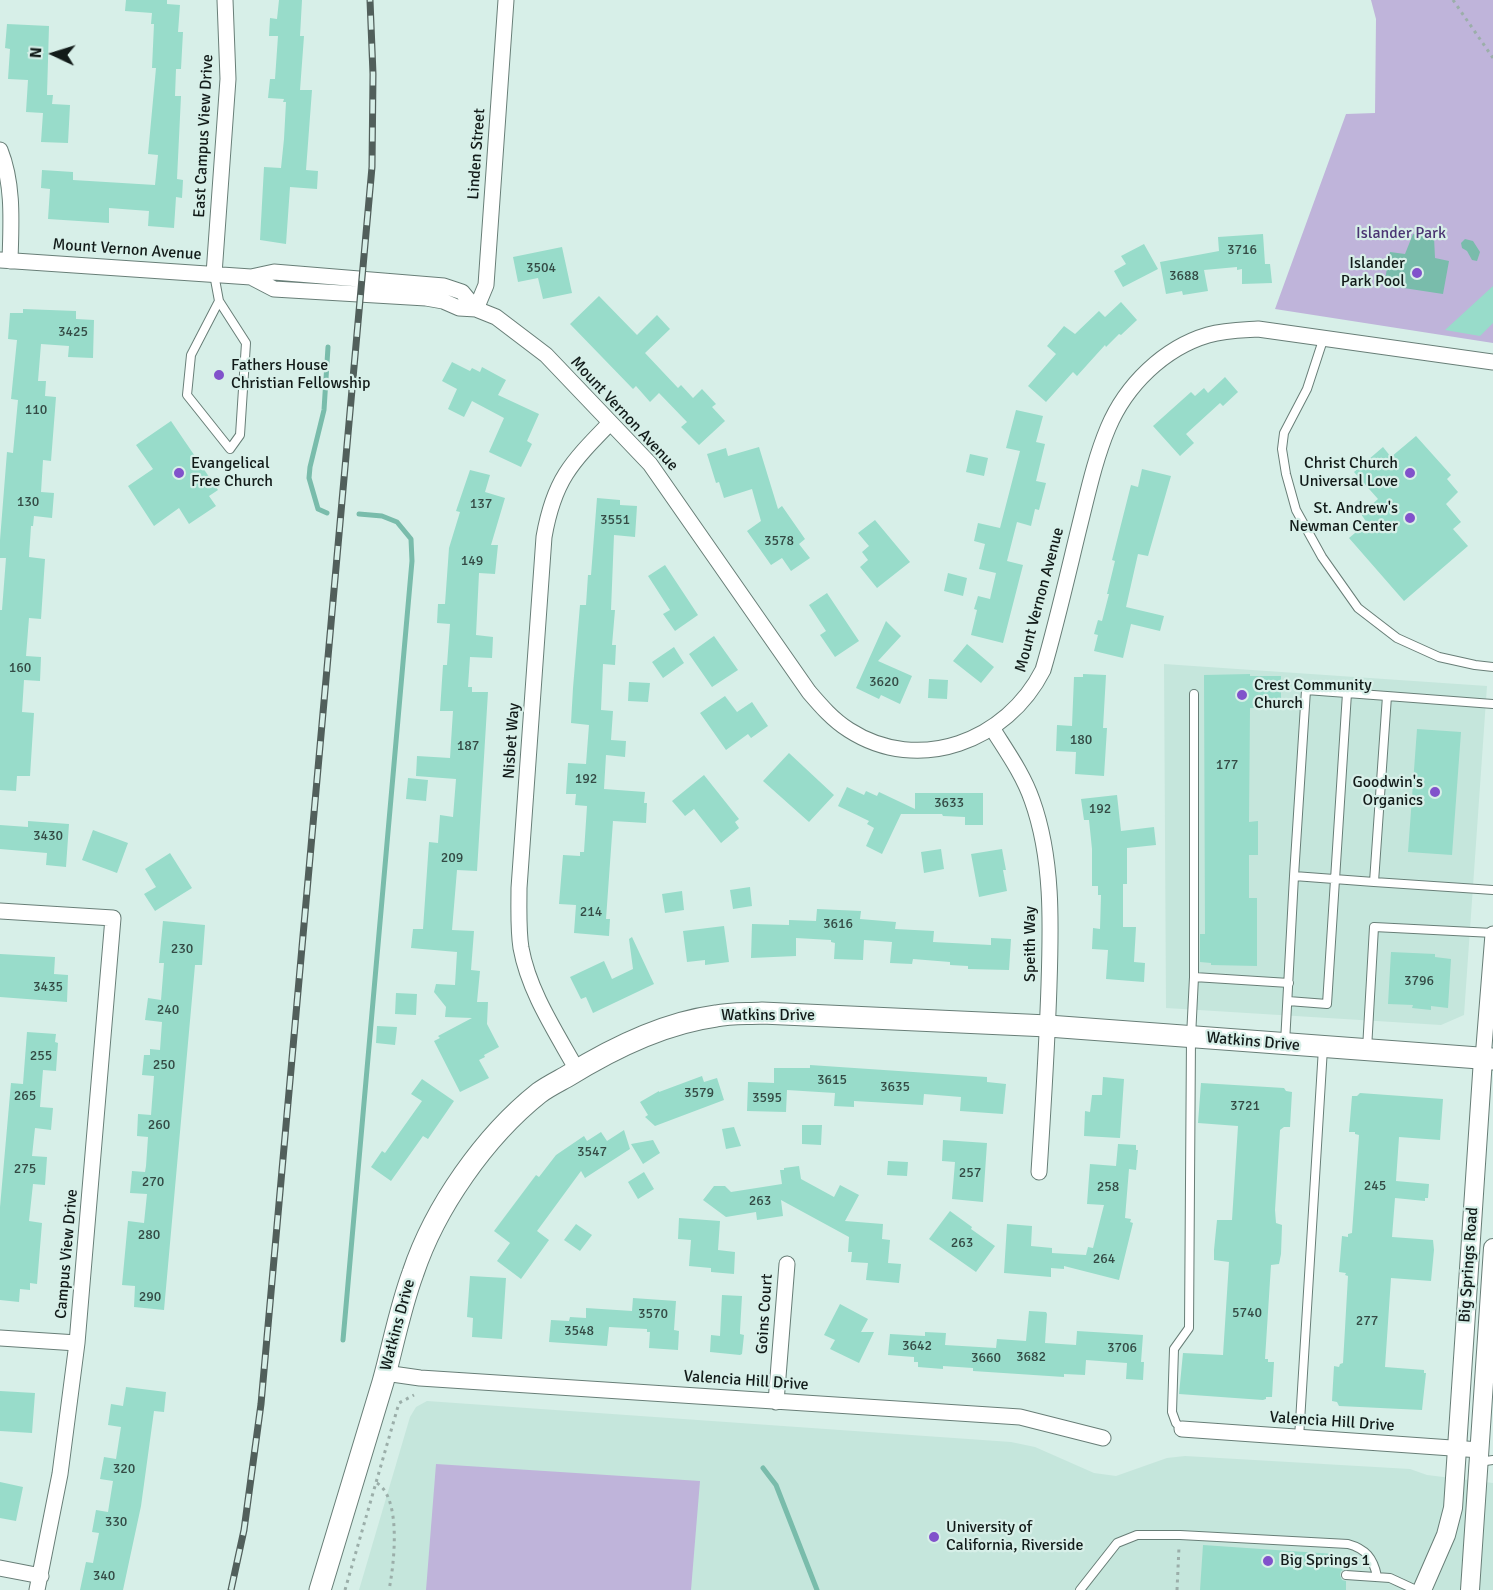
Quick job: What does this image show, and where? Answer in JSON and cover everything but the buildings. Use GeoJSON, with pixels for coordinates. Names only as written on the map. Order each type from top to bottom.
{"type":"FeatureCollection","features":[{"type":"Feature","properties":{"kind":"main road","name":"Watkins Drive"},"geometry":{"type":"LineString","coordinates":[[320,1590],[413,1272],[452,1193],[480,1153],[540,1092],[624,1046],[665,1029],[716,1016],[762,1013],[1048,1026],[1488,1059]]}},
{"type":"Feature","properties":{"kind":"street","name":"East Campus View Drive"},"geometry":{"type":"LineString","coordinates":[[214,274],[228,79],[225,0]]}},
{"type":"Feature","properties":{"kind":"street","name":"Linden Street"},"geometry":{"type":"LineString","coordinates":[[476,309],[486,285],[506,0]]}},
{"type":"Feature","properties":{"kind":"street"},"geometry":{"type":"LineString","coordinates":[[0,150],[8,176],[11,207],[5,261]]}},
{"type":"Feature","properties":{"kind":"street","name":"Mount Vernon Avenue"},"geometry":{"type":"LineString","coordinates":[[5,261],[251,278],[274,272],[444,286],[462,292],[476,309],[496,317],[546,355],[650,464],[809,692],[827,713],[848,730],[868,740],[883,746],[905,749],[946,747],[969,741],[992,728],[1019,706],[1036,684],[1043,670],[1094,468],[1108,426],[1144,374],[1164,357],[1189,342],[1210,334],[1231,330],[1258,329],[1493,362]]}},
{"type":"Feature","properties":{"kind":"street","name":"Nisbet Way"},"geometry":{"type":"LineString","coordinates":[[577,1070],[536,994],[522,950],[519,888],[544,537],[548,512],[555,492],[568,469],[610,423]]}},
{"type":"Feature","properties":{"kind":"street","name":"Speith Way"},"geometry":{"type":"LineString","coordinates":[[992,728],[1021,773],[1040,827],[1046,858],[1050,923],[1048,1026],[1039,1172]]}},
{"type":"Feature","properties":{"kind":"street","name":"Campus View Drive"},"geometry":{"type":"LineString","coordinates":[[0,911],[113,918],[77,1343],[60,1474],[39,1583]]}},
{"type":"Feature","properties":{"kind":"street","name":"Big Springs Road"},"geometry":{"type":"LineString","coordinates":[[1422,1590],[1446,1535],[1453,1508],[1488,1059],[1493,933]]}},
{"type":"Feature","properties":{"kind":"street","name":"Big Springs Road"},"geometry":{"type":"LineString","coordinates":[[1470,1590],[1488,1414],[1493,1248]]}},
{"type":"Feature","properties":{"kind":"street","name":"Goins Court"},"geometry":{"type":"LineString","coordinates":[[776,1402],[787,1264]]}},
{"type":"Feature","properties":{"kind":"street"},"geometry":{"type":"LineString","coordinates":[[0,1338],[77,1343]]}},
{"type":"Feature","properties":{"kind":"street","name":"Valencia Hill Drive"},"geometry":{"type":"LineString","coordinates":[[385,1373],[420,1378],[1020,1417],[1103,1438]]}},
{"type":"Feature","properties":{"kind":"street","name":"Valencia Hill Drive"},"geometry":{"type":"LineString","coordinates":[[1182,1429],[1484,1451]]}},
{"type":"Feature","properties":{"kind":"street"},"geometry":{"type":"LineString","coordinates":[[0,1568],[39,1583]]}},
{"type":"Feature","properties":{"kind":"lane"},"geometry":{"type":"LineString","coordinates":[[214,274],[219,301],[246,343],[240,435],[230,449],[187,395],[191,355],[219,301]]}},
{"type":"Feature","properties":{"kind":"lane"},"geometry":{"type":"LineString","coordinates":[[1324,337],[1307,389],[1284,434],[1282,449],[1296,510],[1322,557],[1358,608],[1397,638],[1439,657],[1493,667]]}},
{"type":"Feature","properties":{"kind":"lane"},"geometry":{"type":"LineString","coordinates":[[1285,1044],[1306,690],[1493,704]]}},
{"type":"Feature","properties":{"kind":"lane"},"geometry":{"type":"LineString","coordinates":[[1288,1001],[1327,1004],[1347,693]]}},
{"type":"Feature","properties":{"kind":"lane"},"geometry":{"type":"LineString","coordinates":[[1182,1429],[1176,1423],[1172,1402],[1174,1349],[1189,1328],[1191,1037],[1194,977],[1194,694]]}},
{"type":"Feature","properties":{"kind":"lane"},"geometry":{"type":"LineString","coordinates":[[1374,882],[1386,696]]}},
{"type":"Feature","properties":{"kind":"lane"},"geometry":{"type":"LineString","coordinates":[[1294,876],[1493,890]]}},
{"type":"Feature","properties":{"kind":"lane"},"geometry":{"type":"LineString","coordinates":[[1366,1051],[1374,927],[1493,933]]}},
{"type":"Feature","properties":{"kind":"lane"},"geometry":{"type":"LineString","coordinates":[[1194,977],[1288,983]]}},
{"type":"Feature","properties":{"kind":"lane"},"geometry":{"type":"LineString","coordinates":[[1299,1438],[1323,1048]]}},
{"type":"Feature","properties":{"kind":"lane"},"geometry":{"type":"LineString","coordinates":[[1080,1590],[1118,1543],[1137,1535],[1180,1535],[1348,1544],[1360,1548],[1370,1557],[1377,1576]]}},
{"type":"Feature","properties":{"kind":"lane"},"geometry":{"type":"LineString","coordinates":[[1347,1575],[1390,1578],[1416,1590]]}},
{"type":"Feature","properties":{"kind":"path"},"geometry":{"type":"LineString","coordinates":[[1453,0],[1493,58]]}},
{"type":"Feature","properties":{"kind":"path"},"geometry":{"type":"LineString","coordinates":[[345,1590],[399,1403],[414,1395]]}},
{"type":"Feature","properties":{"kind":"path"},"geometry":{"type":"LineString","coordinates":[[376,1483],[382,1487],[389,1501],[393,1518],[392,1571],[389,1590]]}},
{"type":"Feature","properties":{"kind":"path"},"geometry":{"type":"LineString","coordinates":[[1177,1590],[1180,1535]]}},
{"type":"Feature","properties":{"kind":"shaded area","name":"Islander Park Pool"},"geometry":{"type":"Polygon","coordinates":[[[1413,234],[1434,237],[1435,258],[1449,261],[1443,294],[1384,285],[1390,252],[1405,254],[1413,234]]]}},
{"type":"Feature","properties":{"kind":"shaded area"},"geometry":{"type":"Polygon","coordinates":[[[1465,239],[1473,241],[1480,252],[1477,261],[1472,260],[1467,251],[1462,248],[1461,243],[1465,239]]]}},
{"type":"Feature","properties":{"kind":"shaded area"},"geometry":{"type":"Polygon","coordinates":[[[1164,664],[1487,686],[1464,1015],[1441,1025],[1166,1008],[1164,664]]]}},
{"type":"Feature","properties":{"kind":"shaded area","name":"University of California, Riverside"},"geometry":{"type":"Polygon","coordinates":[[[427,1401],[1011,1442],[1035,1447],[1094,1473],[1116,1476],[1167,1458],[1185,1456],[1410,1469],[1427,1475],[1493,1483],[1493,1590],[359,1590],[410,1417],[416,1407],[427,1401]]]}},
{"type":"Feature","properties":{"kind":"green space","name":"Islander Park"},"geometry":{"type":"Polygon","coordinates":[[[1371,0],[1493,0],[1493,343],[1275,309],[1346,114],[1375,113],[1376,19],[1371,0]]]}},
{"type":"Feature","properties":{"kind":"green space"},"geometry":{"type":"Polygon","coordinates":[[[436,1464],[700,1481],[691,1590],[426,1590],[436,1464]]]}},
{"type":"Feature","properties":{"kind":"waterway"},"geometry":{"type":"LineString","coordinates":[[327,513],[318,509],[309,478],[324,410],[328,347]]}},
{"type":"Feature","properties":{"kind":"waterway"},"geometry":{"type":"LineString","coordinates":[[343,1340],[412,561],[411,539],[397,522],[382,516],[359,514]]}},
{"type":"Feature","properties":{"kind":"waterway"},"geometry":{"type":"LineString","coordinates":[[763,1468],[776,1485],[817,1590]]}},
{"type":"Feature","properties":{"kind":"railway"},"geometry":{"type":"LineString","coordinates":[[231,1590],[244,1530],[261,1404],[372,167],[373,74],[370,0]]}},
{"type":"Feature","properties":{"kind":"place","name":"Islander Park Pool"},"geometry":{"type":"Point","coordinates":[1417,273]}},
{"type":"Feature","properties":{"kind":"place","name":"Fathers House Christian Fellowship"},"geometry":{"type":"Point","coordinates":[219,375]}},
{"type":"Feature","properties":{"kind":"place","name":"Evangelical Free Church"},"geometry":{"type":"Point","coordinates":[179,473]}},
{"type":"Feature","properties":{"kind":"place","name":"Christ Church Universal Love"},"geometry":{"type":"Point","coordinates":[1410,473]}},
{"type":"Feature","properties":{"kind":"place","name":"St. Andrew's Newman Center"},"geometry":{"type":"Point","coordinates":[1410,518]}},
{"type":"Feature","properties":{"kind":"place","name":"Crest Community Church"},"geometry":{"type":"Point","coordinates":[1242,695]}},
{"type":"Feature","properties":{"kind":"place","name":"Goodwin's Organics"},"geometry":{"type":"Point","coordinates":[1435,792]}},
{"type":"Feature","properties":{"kind":"place","name":"University of California, Riverside"},"geometry":{"type":"Point","coordinates":[934,1537]}},
{"type":"Feature","properties":{"kind":"place","name":"Big Springs 1"},"geometry":{"type":"Point","coordinates":[1268,1561]}}]}
